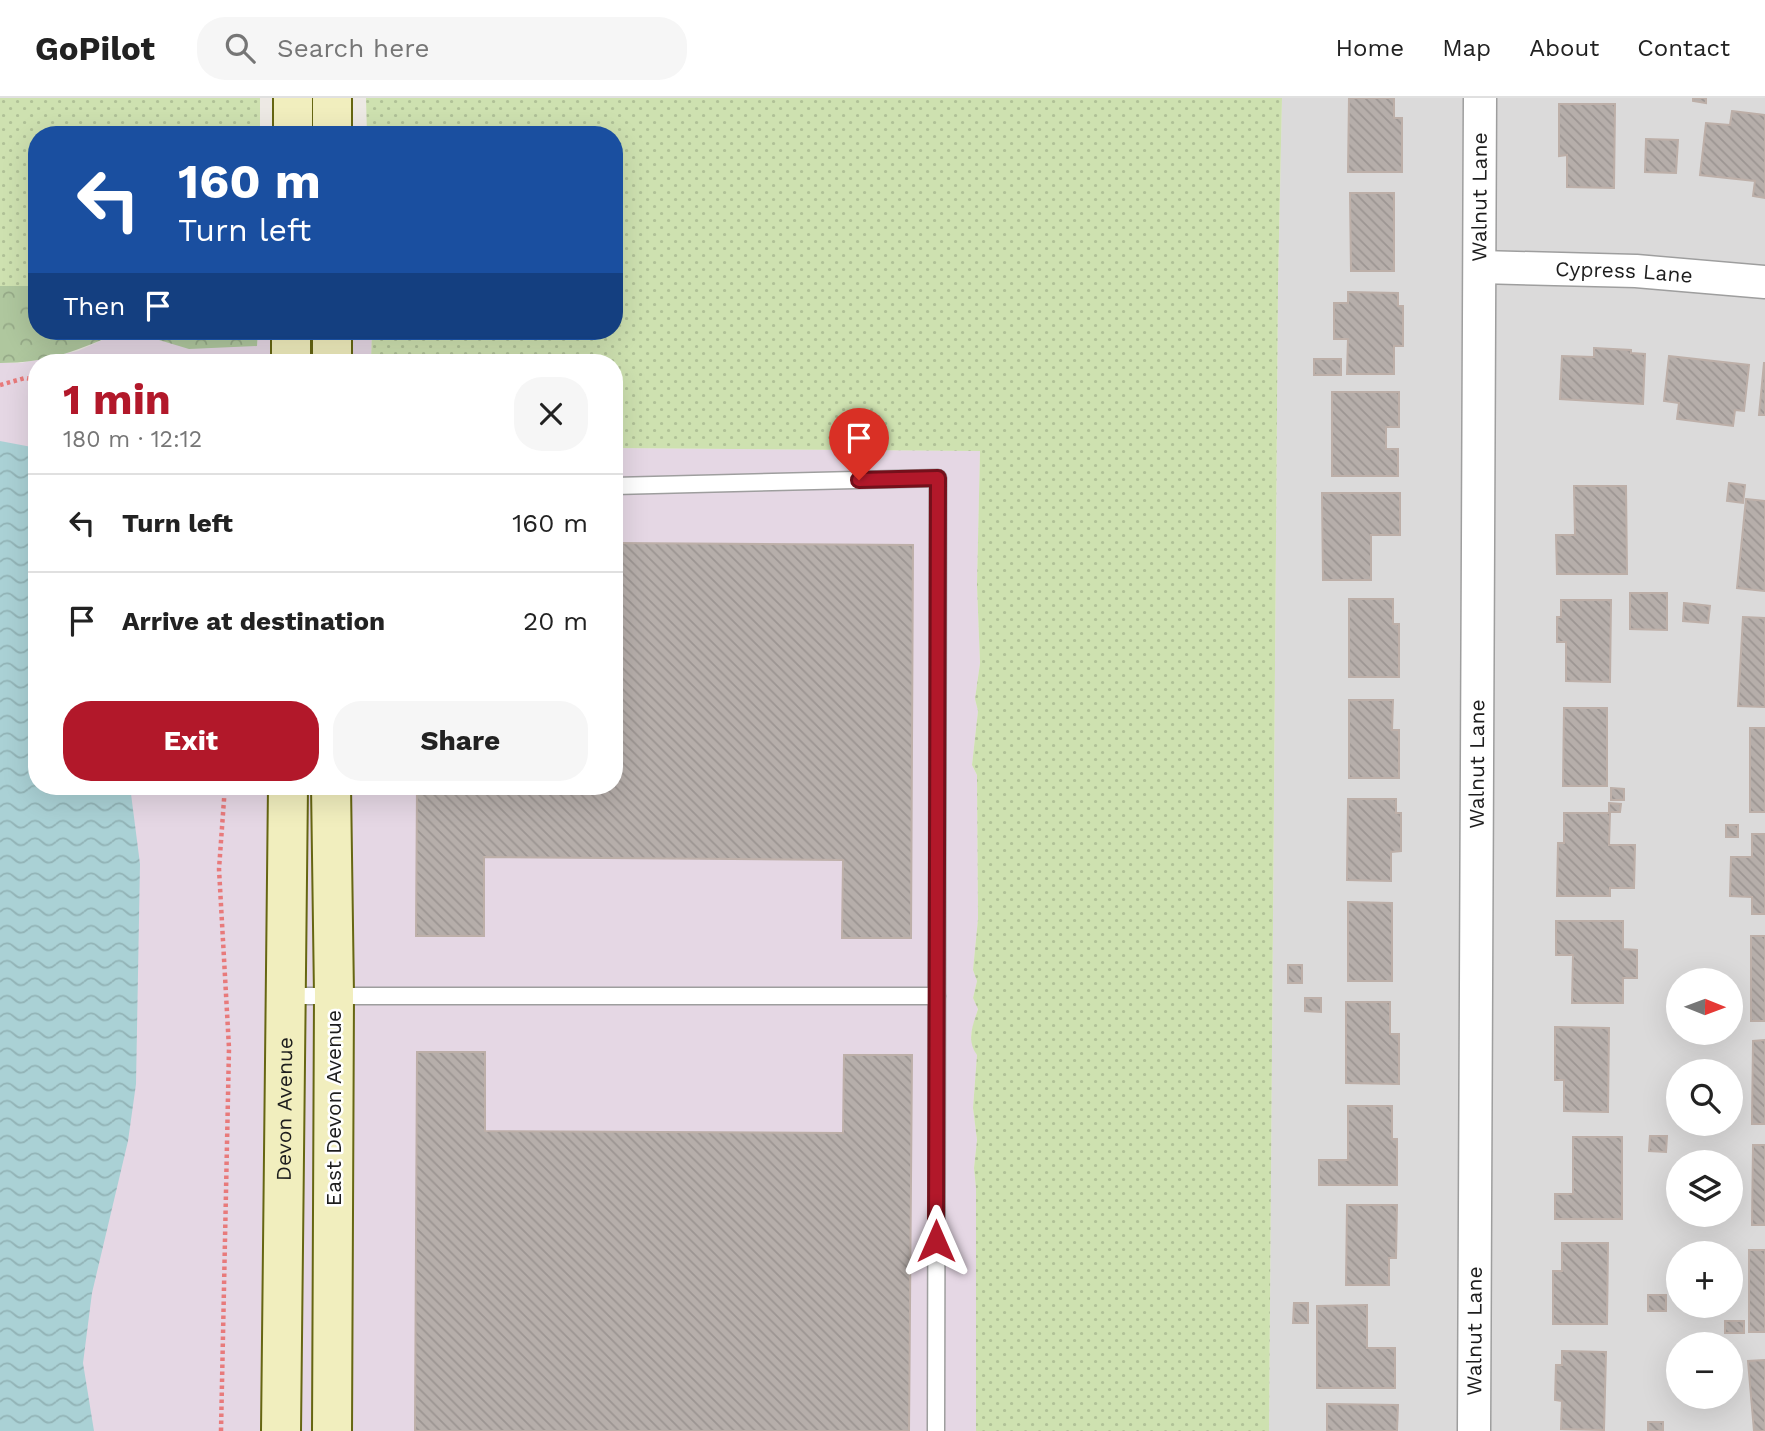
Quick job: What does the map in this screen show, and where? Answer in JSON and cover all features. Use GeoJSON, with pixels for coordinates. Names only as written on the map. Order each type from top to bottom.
{"type":"FeatureCollection","features":[{"type":"Feature","properties":{"kind":"main road"},"geometry":{"type":"LineString","coordinates":[[293,98],[293,126]]}},
{"type":"Feature","properties":{"kind":"main road"},"geometry":{"type":"LineString","coordinates":[[332,98],[332,126]]}},
{"type":"Feature","properties":{"kind":"main road","name":"Devon Avenue"},"geometry":{"type":"LineString","coordinates":[[281,1431],[288,795]]}},
{"type":"Feature","properties":{"kind":"main road","name":"East Devon Avenue"},"geometry":{"type":"LineString","coordinates":[[331,795],[334,995],[332,1431]]}},
{"type":"Feature","properties":{"kind":"street","name":"Walnut Lane"},"geometry":{"type":"LineString","coordinates":[[1474,1431],[1480,98]]}},
{"type":"Feature","properties":{"kind":"street","name":"Cypress Lane"},"geometry":{"type":"LineString","coordinates":[[1480,267],[1636,271],[1765,282]]}},
{"type":"Feature","properties":{"kind":"lane"},"geometry":{"type":"LineString","coordinates":[[623,486],[938,478],[936,1431]]}},
{"type":"Feature","properties":{"kind":"lane"},"geometry":{"type":"LineString","coordinates":[[286,996],[937,996]]}},
{"type":"Feature","properties":{"kind":"path"},"geometry":{"type":"LineString","coordinates":[[0,385],[28,378]]}},
{"type":"Feature","properties":{"kind":"path"},"geometry":{"type":"LineString","coordinates":[[221,1431],[229,1048],[219,869],[224,795]]}},
{"type":"Feature","properties":{"kind":"shaded area"},"geometry":{"type":"Polygon","coordinates":[[[1282,98],[1765,98],[1765,1431],[1269,1431],[1278,283],[1282,98]]]}},
{"type":"Feature","properties":{"kind":"shaded area"},"geometry":{"type":"Polygon","coordinates":[[[102,340],[203,340],[257,346],[257,340],[372,340],[371,354],[64,354],[102,340]]]}},
{"type":"Feature","properties":{"kind":"shaded area"},"geometry":{"type":"Polygon","coordinates":[[[28,362],[28,795],[623,795],[623,448],[980,451],[977,585],[980,663],[975,699],[978,711],[972,765],[977,775],[978,919],[973,970],[977,981],[973,998],[978,1008],[971,1034],[977,1055],[973,1108],[977,1140],[974,1168],[976,1431],[0,1431],[0,363],[28,362]]]}},
{"type":"Feature","properties":{"kind":"green space"},"geometry":{"type":"Polygon","coordinates":[[[0,98],[260,98],[260,126],[28,126],[28,286],[0,286],[0,98]]]}},
{"type":"Feature","properties":{"kind":"green space"},"geometry":{"type":"Polygon","coordinates":[[[366,98],[1282,98],[1278,283],[1269,1431],[976,1431],[974,1168],[977,1140],[973,1108],[977,1055],[971,1038],[978,1009],[973,998],[977,981],[973,970],[978,919],[977,775],[972,765],[978,711],[975,699],[980,663],[977,585],[980,451],[623,448],[623,354],[371,354],[372,340],[623,340],[623,126],[367,126],[366,98]]]}},
{"type":"Feature","properties":{"kind":"green space"},"geometry":{"type":"Polygon","coordinates":[[[0,286],[28,286],[28,340],[101,340],[63,354],[28,354],[28,361],[0,363],[0,286]]]}},
{"type":"Feature","properties":{"kind":"green space"},"geometry":{"type":"Polygon","coordinates":[[[159,340],[257,340],[257,346],[189,349],[159,340]]]}},
{"type":"Feature","properties":{"kind":"water"},"geometry":{"type":"Polygon","coordinates":[[[0,441],[28,446],[28,795],[131,795],[140,864],[136,1084],[128,1141],[92,1293],[83,1363],[94,1431],[0,1431],[0,441]]]}},
{"type":"Feature","properties":{"kind":"building"},"geometry":{"type":"Polygon","coordinates":[[[1349,98],[1394,98],[1394,118],[1402,118],[1402,172],[1348,172],[1349,98]]]}},
{"type":"Feature","properties":{"kind":"building"},"geometry":{"type":"Polygon","coordinates":[[[1693,98],[1706,98],[1706,103],[1693,101],[1693,98]]]}},
{"type":"Feature","properties":{"kind":"building"},"geometry":{"type":"Polygon","coordinates":[[[1559,104],[1615,104],[1614,188],[1567,187],[1567,155],[1559,156],[1559,104]]]}},
{"type":"Feature","properties":{"kind":"building"},"geometry":{"type":"Polygon","coordinates":[[[1732,111],[1765,115],[1765,198],[1753,196],[1755,181],[1700,175],[1706,123],[1730,125],[1732,111]]]}},
{"type":"Feature","properties":{"kind":"building"},"geometry":{"type":"Polygon","coordinates":[[[1646,139],[1678,140],[1676,173],[1645,172],[1646,139]]]}},
{"type":"Feature","properties":{"kind":"building"},"geometry":{"type":"Polygon","coordinates":[[[1350,193],[1394,193],[1394,271],[1351,271],[1350,193]]]}},
{"type":"Feature","properties":{"kind":"building"},"geometry":{"type":"Polygon","coordinates":[[[1348,292],[1398,293],[1398,306],[1403,306],[1403,346],[1394,346],[1394,374],[1347,374],[1348,339],[1334,339],[1334,303],[1348,303],[1348,292]]]}},
{"type":"Feature","properties":{"kind":"building"},"geometry":{"type":"Polygon","coordinates":[[[1594,348],[1631,350],[1631,353],[1645,354],[1643,404],[1560,399],[1562,356],[1594,357],[1594,348]]]}},
{"type":"Feature","properties":{"kind":"building"},"geometry":{"type":"Polygon","coordinates":[[[1669,356],[1749,365],[1744,411],[1735,410],[1733,426],[1677,419],[1679,403],[1664,401],[1669,356]]]}},
{"type":"Feature","properties":{"kind":"building"},"geometry":{"type":"Polygon","coordinates":[[[1314,359],[1341,359],[1341,375],[1314,375],[1314,359]]]}},
{"type":"Feature","properties":{"kind":"building"},"geometry":{"type":"Polygon","coordinates":[[[1764,363],[1765,415],[1759,415],[1764,363]]]}},
{"type":"Feature","properties":{"kind":"building"},"geometry":{"type":"Polygon","coordinates":[[[1332,392],[1399,392],[1399,427],[1386,427],[1386,449],[1398,449],[1398,476],[1332,476],[1332,392]]]}},
{"type":"Feature","properties":{"kind":"building"},"geometry":{"type":"Polygon","coordinates":[[[1729,483],[1745,485],[1743,503],[1727,501],[1729,483]]]}},
{"type":"Feature","properties":{"kind":"building"},"geometry":{"type":"Polygon","coordinates":[[[1574,486],[1626,486],[1627,574],[1557,574],[1556,535],[1575,535],[1574,486]]]}},
{"type":"Feature","properties":{"kind":"building"},"geometry":{"type":"Polygon","coordinates":[[[1322,493],[1400,493],[1400,535],[1371,535],[1371,580],[1323,580],[1322,493]]]}},
{"type":"Feature","properties":{"kind":"building"},"geometry":{"type":"Polygon","coordinates":[[[1746,499],[1765,501],[1765,591],[1737,588],[1746,499]]]}},
{"type":"Feature","properties":{"kind":"building"},"geometry":{"type":"Polygon","coordinates":[[[623,543],[913,545],[911,938],[842,938],[843,860],[484,857],[484,936],[416,936],[417,795],[623,795],[623,543]]]}},
{"type":"Feature","properties":{"kind":"building"},"geometry":{"type":"Polygon","coordinates":[[[1630,593],[1667,593],[1667,630],[1630,629],[1630,593]]]}},
{"type":"Feature","properties":{"kind":"building"},"geometry":{"type":"Polygon","coordinates":[[[1349,599],[1393,599],[1393,624],[1399,624],[1399,677],[1349,677],[1349,599]]]}},
{"type":"Feature","properties":{"kind":"building"},"geometry":{"type":"Polygon","coordinates":[[[1561,600],[1611,600],[1610,682],[1566,681],[1566,642],[1557,642],[1557,617],[1561,617],[1561,600]]]}},
{"type":"Feature","properties":{"kind":"building"},"geometry":{"type":"Polygon","coordinates":[[[1684,603],[1710,606],[1708,623],[1683,621],[1684,603]]]}},
{"type":"Feature","properties":{"kind":"building"},"geometry":{"type":"Polygon","coordinates":[[[1743,617],[1765,618],[1765,707],[1738,706],[1743,617]]]}},
{"type":"Feature","properties":{"kind":"building"},"geometry":{"type":"Polygon","coordinates":[[[1349,700],[1393,700],[1392,730],[1399,730],[1399,778],[1349,778],[1349,700]]]}},
{"type":"Feature","properties":{"kind":"building"},"geometry":{"type":"Polygon","coordinates":[[[1564,708],[1607,708],[1607,786],[1563,786],[1564,708]]]}},
{"type":"Feature","properties":{"kind":"building"},"geometry":{"type":"Polygon","coordinates":[[[1750,728],[1765,728],[1765,812],[1750,812],[1750,728]]]}},
{"type":"Feature","properties":{"kind":"building"},"geometry":{"type":"Polygon","coordinates":[[[1611,788],[1624,789],[1624,800],[1611,800],[1611,788]]]}},
{"type":"Feature","properties":{"kind":"building"},"geometry":{"type":"Polygon","coordinates":[[[1348,799],[1396,799],[1396,813],[1401,813],[1401,851],[1391,852],[1391,881],[1347,880],[1348,799]]]}},
{"type":"Feature","properties":{"kind":"building"},"geometry":{"type":"Polygon","coordinates":[[[1609,803],[1621,804],[1620,812],[1609,812],[1609,803]]]}},
{"type":"Feature","properties":{"kind":"building"},"geometry":{"type":"Polygon","coordinates":[[[1564,813],[1610,813],[1609,845],[1635,845],[1634,888],[1610,888],[1610,896],[1557,896],[1558,843],[1564,843],[1564,813]]]}},
{"type":"Feature","properties":{"kind":"building"},"geometry":{"type":"Polygon","coordinates":[[[1726,825],[1738,825],[1738,837],[1726,837],[1726,825]]]}},
{"type":"Feature","properties":{"kind":"building"},"geometry":{"type":"Polygon","coordinates":[[[1752,834],[1765,834],[1765,914],[1752,914],[1752,897],[1730,896],[1731,857],[1752,857],[1752,834]]]}},
{"type":"Feature","properties":{"kind":"building"},"geometry":{"type":"Polygon","coordinates":[[[1348,902],[1392,903],[1392,981],[1348,981],[1348,902]]]}},
{"type":"Feature","properties":{"kind":"building"},"geometry":{"type":"Polygon","coordinates":[[[1556,921],[1623,921],[1623,949],[1637,950],[1637,978],[1623,978],[1623,1003],[1572,1003],[1573,955],[1556,955],[1556,921]]]}},
{"type":"Feature","properties":{"kind":"building"},"geometry":{"type":"Polygon","coordinates":[[[1751,936],[1765,936],[1765,1021],[1751,1021],[1751,936]]]}},
{"type":"Feature","properties":{"kind":"building"},"geometry":{"type":"Polygon","coordinates":[[[1288,965],[1302,965],[1302,983],[1288,983],[1288,965]]]}},
{"type":"Feature","properties":{"kind":"building"},"geometry":{"type":"Polygon","coordinates":[[[1305,998],[1321,998],[1321,1012],[1305,1011],[1305,998]]]}},
{"type":"Feature","properties":{"kind":"building"},"geometry":{"type":"Polygon","coordinates":[[[1346,1002],[1390,1002],[1390,1034],[1399,1034],[1399,1084],[1346,1083],[1346,1002]]]}},
{"type":"Feature","properties":{"kind":"building"},"geometry":{"type":"Polygon","coordinates":[[[1555,1027],[1609,1028],[1608,1112],[1564,1111],[1564,1080],[1555,1080],[1555,1027]]]}},
{"type":"Feature","properties":{"kind":"building"},"geometry":{"type":"Polygon","coordinates":[[[1765,1040],[1765,1124],[1752,1124],[1753,1041],[1765,1040]]]}},
{"type":"Feature","properties":{"kind":"building"},"geometry":{"type":"Polygon","coordinates":[[[417,1052],[485,1052],[485,1131],[843,1133],[844,1055],[912,1055],[909,1431],[415,1431],[417,1052]]]}},
{"type":"Feature","properties":{"kind":"building"},"geometry":{"type":"Polygon","coordinates":[[[1348,1106],[1392,1106],[1392,1139],[1397,1139],[1397,1185],[1319,1185],[1319,1160],[1348,1160],[1348,1106]]]}},
{"type":"Feature","properties":{"kind":"building"},"geometry":{"type":"Polygon","coordinates":[[[1650,1136],[1667,1136],[1666,1152],[1649,1151],[1650,1136]]]}},
{"type":"Feature","properties":{"kind":"building"},"geometry":{"type":"Polygon","coordinates":[[[1573,1137],[1622,1137],[1622,1219],[1555,1219],[1555,1194],[1573,1194],[1573,1137]]]}},
{"type":"Feature","properties":{"kind":"building"},"geometry":{"type":"Polygon","coordinates":[[[1753,1145],[1765,1145],[1765,1225],[1752,1225],[1753,1145]]]}},
{"type":"Feature","properties":{"kind":"building"},"geometry":{"type":"Polygon","coordinates":[[[1347,1205],[1397,1205],[1396,1258],[1389,1258],[1389,1285],[1346,1285],[1347,1205]]]}},
{"type":"Feature","properties":{"kind":"building"},"geometry":{"type":"Polygon","coordinates":[[[1562,1243],[1608,1243],[1607,1324],[1553,1324],[1553,1271],[1562,1271],[1562,1243]]]}},
{"type":"Feature","properties":{"kind":"building"},"geometry":{"type":"Polygon","coordinates":[[[1749,1250],[1765,1250],[1765,1332],[1749,1332],[1749,1250]]]}},
{"type":"Feature","properties":{"kind":"building"},"geometry":{"type":"Polygon","coordinates":[[[1648,1295],[1666,1295],[1666,1311],[1648,1311],[1648,1295]]]}},
{"type":"Feature","properties":{"kind":"building"},"geometry":{"type":"Polygon","coordinates":[[[1294,1303],[1308,1303],[1308,1323],[1293,1323],[1294,1303]]]}},
{"type":"Feature","properties":{"kind":"building"},"geometry":{"type":"Polygon","coordinates":[[[1367,1305],[1367,1348],[1395,1348],[1395,1388],[1317,1388],[1317,1306],[1367,1305]]]}},
{"type":"Feature","properties":{"kind":"building"},"geometry":{"type":"Polygon","coordinates":[[[1725,1321],[1744,1321],[1744,1333],[1725,1332],[1725,1321]]]}},
{"type":"Feature","properties":{"kind":"building"},"geometry":{"type":"Polygon","coordinates":[[[1562,1351],[1606,1352],[1604,1430],[1561,1429],[1562,1401],[1555,1400],[1556,1365],[1562,1365],[1562,1351]]]}},
{"type":"Feature","properties":{"kind":"building"},"geometry":{"type":"Polygon","coordinates":[[[1765,1360],[1765,1431],[1754,1431],[1748,1361],[1765,1360]]]}},
{"type":"Feature","properties":{"kind":"building"},"geometry":{"type":"Polygon","coordinates":[[[1327,1404],[1398,1405],[1397,1431],[1327,1431],[1327,1404]]]}},
{"type":"Feature","properties":{"kind":"building"},"geometry":{"type":"Polygon","coordinates":[[[1648,1422],[1663,1422],[1663,1431],[1648,1431],[1648,1422]]]}},
{"type":"Feature","properties":{"kind":"route"},"geometry":{"type":"LineString","coordinates":[[859,480],[938,478],[936,1241]]}}]}
